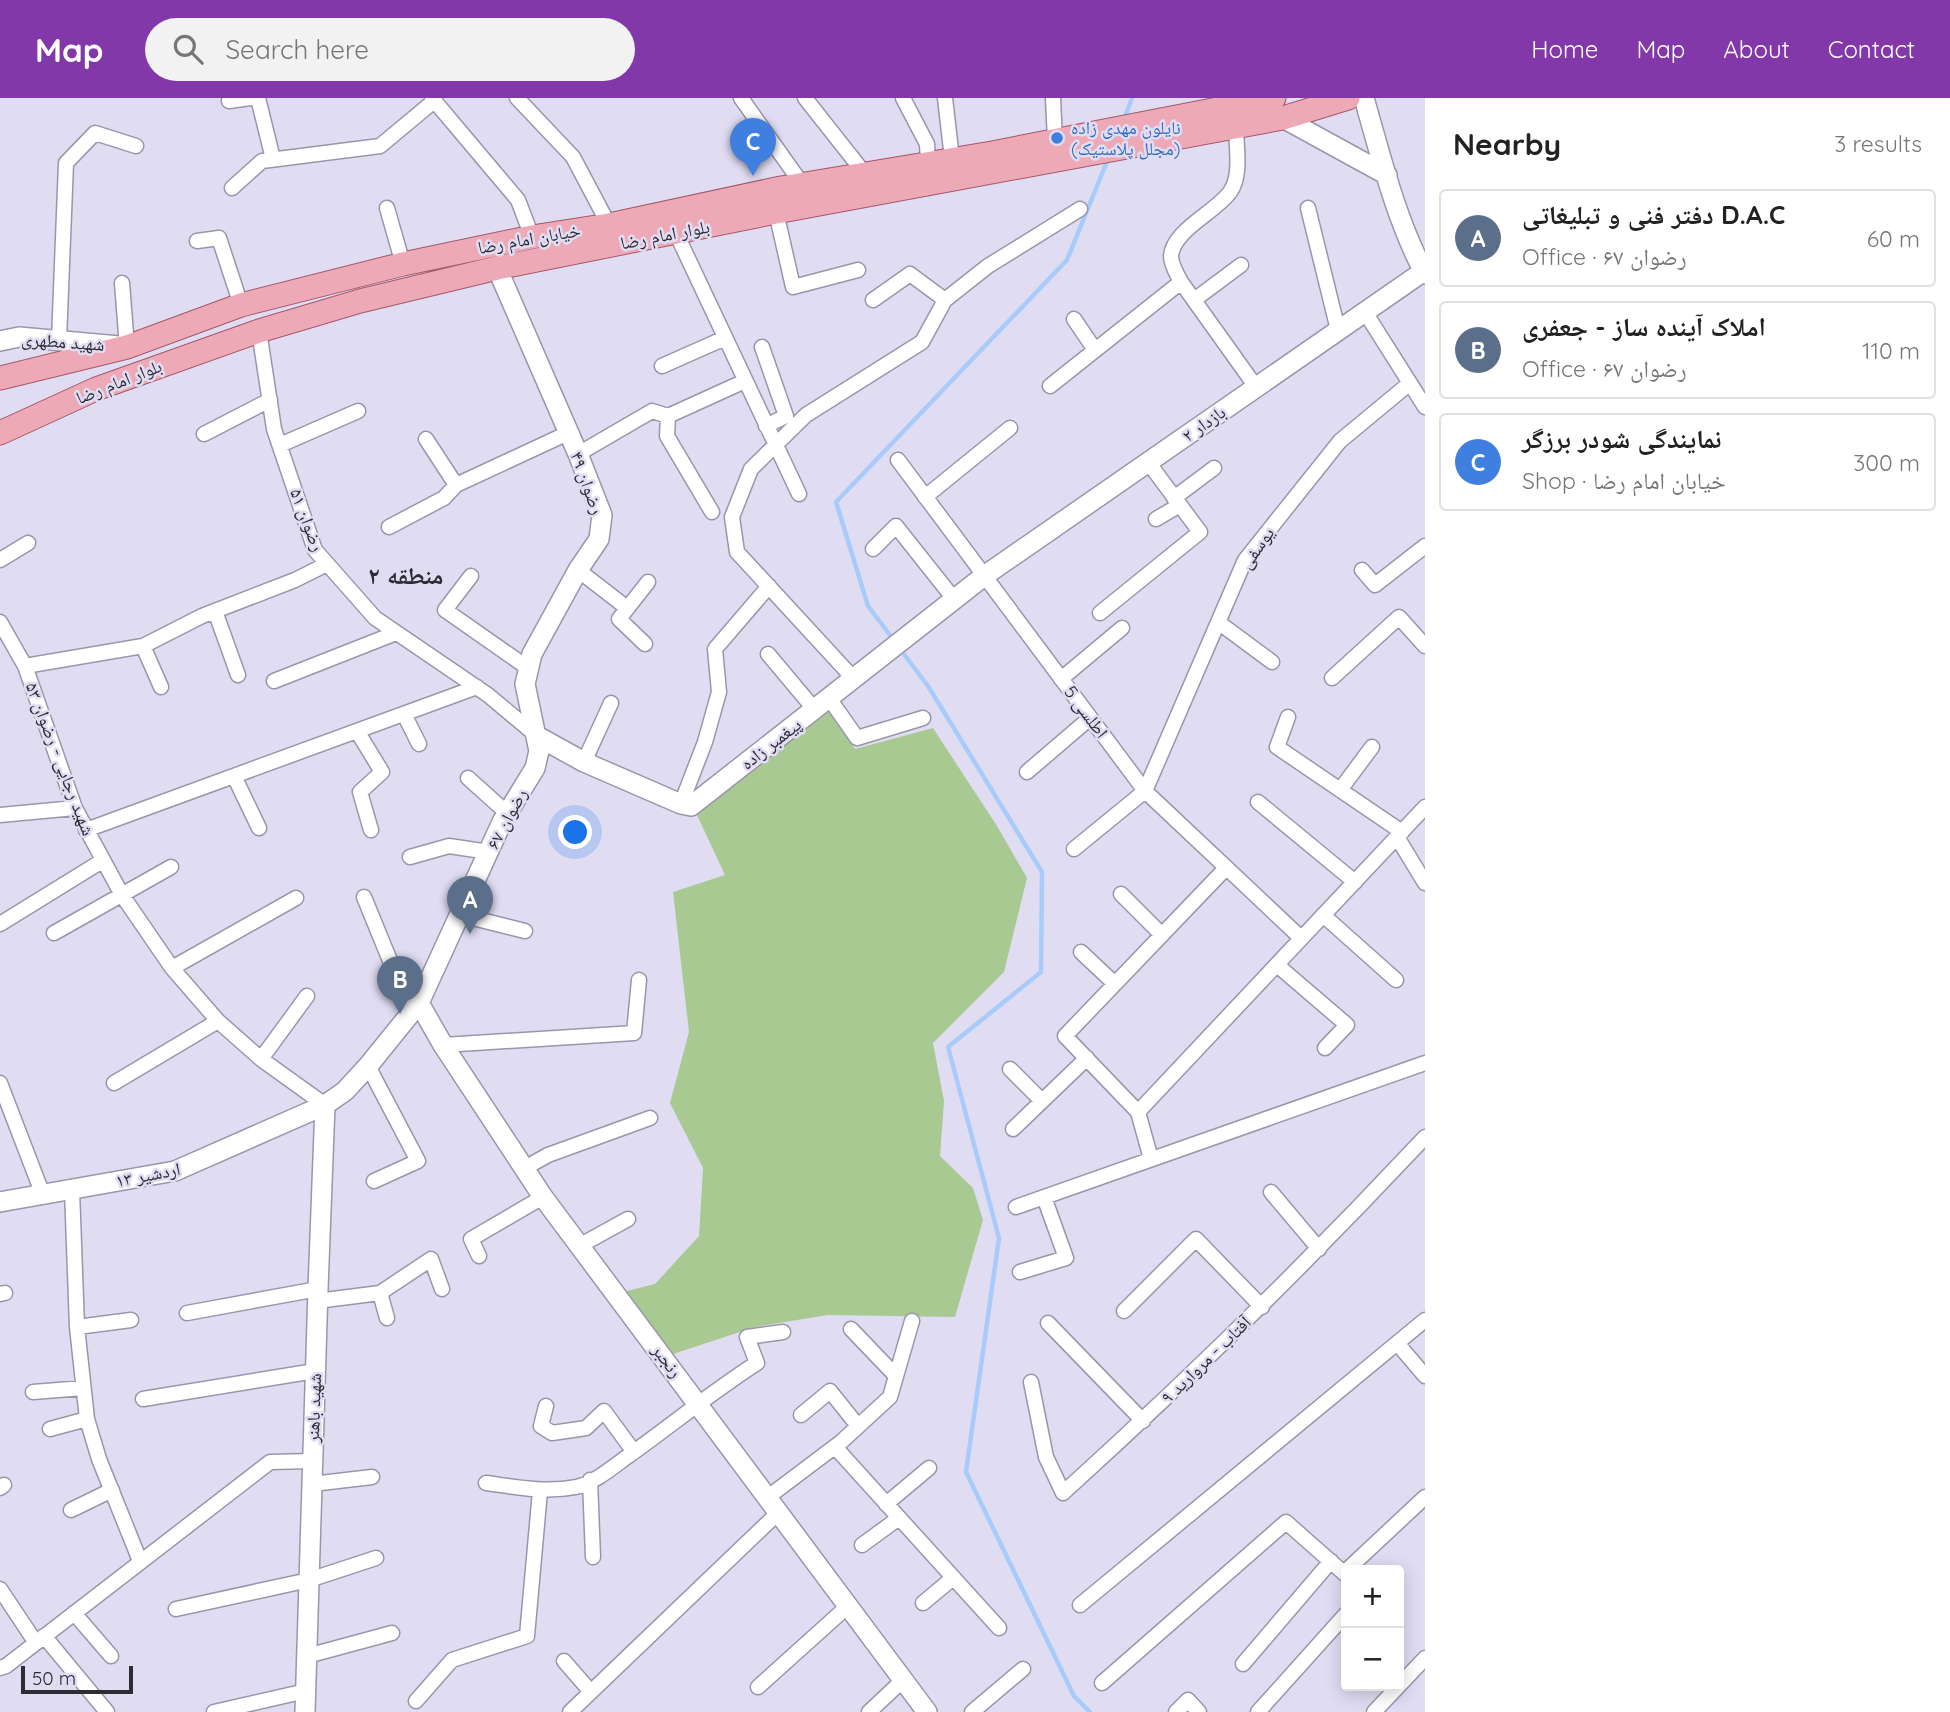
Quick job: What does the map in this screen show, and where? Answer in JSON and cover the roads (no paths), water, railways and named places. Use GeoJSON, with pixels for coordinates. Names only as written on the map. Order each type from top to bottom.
{"type":"FeatureCollection","features":[{"type":"Feature","properties":{"kind":"main road","name":"بلوار امام رضا"},"geometry":{"type":"LineString","coordinates":[[0,433],[96,389],[259,331],[360,301],[497,268],[676,233],[1116,139],[1236,127],[1278,108],[1348,98]]}},
{"type":"Feature","properties":{"kind":"main road","name":"خیابان امام رضا"},"geometry":{"type":"LineString","coordinates":[[0,378],[127,347],[241,304],[532,236],[609,225],[802,184],[1055,141],[1116,139],[1199,106],[1278,108]]}},
{"type":"Feature","properties":{"kind":"main road"},"geometry":{"type":"LineString","coordinates":[[0,417],[69,393],[96,389]]}},
{"type":"Feature","properties":{"kind":"street"},"geometry":{"type":"LineString","coordinates":[[229,101],[250,98]]}},
{"type":"Feature","properties":{"kind":"street"},"geometry":{"type":"LineString","coordinates":[[258,98],[273,159]]}},
{"type":"Feature","properties":{"kind":"street"},"geometry":{"type":"LineString","coordinates":[[517,98],[573,157],[609,225]]}},
{"type":"Feature","properties":{"kind":"street"},"geometry":{"type":"LineString","coordinates":[[741,98],[802,184]]}},
{"type":"Feature","properties":{"kind":"street"},"geometry":{"type":"LineString","coordinates":[[806,98],[865,174]]}},
{"type":"Feature","properties":{"kind":"street"},"geometry":{"type":"LineString","coordinates":[[904,98],[927,144],[929,163]]}},
{"type":"Feature","properties":{"kind":"street"},"geometry":{"type":"LineString","coordinates":[[945,98],[952,159]]}},
{"type":"Feature","properties":{"kind":"street"},"geometry":{"type":"LineString","coordinates":[[1053,98],[1055,141]]}},
{"type":"Feature","properties":{"kind":"street"},"geometry":{"type":"LineString","coordinates":[[1364,98],[1387,175],[1424,272]]}},
{"type":"Feature","properties":{"kind":"street"},"geometry":{"type":"LineString","coordinates":[[232,188],[262,161],[380,146],[433,99],[518,200],[532,236]]}},
{"type":"Feature","properties":{"kind":"street"},"geometry":{"type":"LineString","coordinates":[[1278,108],[1387,175]]}},
{"type":"Feature","properties":{"kind":"street"},"geometry":{"type":"LineString","coordinates":[[1236,127],[1236,180],[1230,192],[1174,245],[1171,257],[1181,282],[1256,387]]}},
{"type":"Feature","properties":{"kind":"street"},"geometry":{"type":"LineString","coordinates":[[59,340],[66,163],[95,133],[136,146]]}},
{"type":"Feature","properties":{"kind":"street"},"geometry":{"type":"LineString","coordinates":[[387,208],[403,264]]}},
{"type":"Feature","properties":{"kind":"street"},"geometry":{"type":"LineString","coordinates":[[1308,208],[1338,330]]}},
{"type":"Feature","properties":{"kind":"street"},"geometry":{"type":"LineString","coordinates":[[854,679],[737,552],[732,517],[751,469],[806,415],[922,342],[945,300],[988,266],[1080,209]]}},
{"type":"Feature","properties":{"kind":"street"},"geometry":{"type":"LineString","coordinates":[[776,212],[793,287],[858,270]]}},
{"type":"Feature","properties":{"kind":"street"},"geometry":{"type":"LineString","coordinates":[[676,233],[799,494]]}},
{"type":"Feature","properties":{"kind":"street"},"geometry":{"type":"LineString","coordinates":[[197,241],[219,238],[241,304]]}},
{"type":"Feature","properties":{"kind":"street"},"geometry":{"type":"LineString","coordinates":[[1194,300],[1241,265]]}},
{"type":"Feature","properties":{"kind":"street","name":"رضوان ۴۹"},"geometry":{"type":"LineString","coordinates":[[497,268],[602,514],[599,539],[578,570],[532,654],[525,684],[537,736]]}},
{"type":"Feature","properties":{"kind":"street","name":"بازدار ۲"},"geometry":{"type":"LineString","coordinates":[[984,576],[1424,272]]}},
{"type":"Feature","properties":{"kind":"street"},"geometry":{"type":"LineString","coordinates":[[873,300],[910,274],[945,300]]}},
{"type":"Feature","properties":{"kind":"street"},"geometry":{"type":"LineString","coordinates":[[1050,386],[1181,282]]}},
{"type":"Feature","properties":{"kind":"street"},"geometry":{"type":"LineString","coordinates":[[122,283],[127,347]]}},
{"type":"Feature","properties":{"kind":"street"},"geometry":{"type":"LineString","coordinates":[[1365,312],[1425,407]]}},
{"type":"Feature","properties":{"kind":"street"},"geometry":{"type":"LineString","coordinates":[[1074,319],[1095,350]]}},
{"type":"Feature","properties":{"kind":"street","name":"رضوان ۵۱"},"geometry":{"type":"LineString","coordinates":[[259,331],[274,429],[315,550],[375,618],[477,687],[537,736]]}},
{"type":"Feature","properties":{"kind":"street","name":"شهید مطهری"},"geometry":{"type":"LineString","coordinates":[[0,341],[19,337],[127,347]]}},
{"type":"Feature","properties":{"kind":"street"},"geometry":{"type":"LineString","coordinates":[[662,366],[725,338]]}},
{"type":"Feature","properties":{"kind":"street"},"geometry":{"type":"LineString","coordinates":[[762,347],[786,416],[766,426]]}},
{"type":"Feature","properties":{"kind":"street"},"geometry":{"type":"LineString","coordinates":[[578,454],[652,411],[668,416],[745,381]]}},
{"type":"Feature","properties":{"kind":"street","name":"یوسفی"},"geometry":{"type":"LineString","coordinates":[[1145,791],[1245,560],[1340,441],[1410,383]]}},
{"type":"Feature","properties":{"kind":"street"},"geometry":{"type":"LineString","coordinates":[[204,434],[270,400]]}},
{"type":"Feature","properties":{"kind":"street"},"geometry":{"type":"LineString","coordinates":[[280,445],[358,411]]}},
{"type":"Feature","properties":{"kind":"street"},"geometry":{"type":"LineString","coordinates":[[668,416],[667,436],[712,512]]}},
{"type":"Feature","properties":{"kind":"street"},"geometry":{"type":"LineString","coordinates":[[925,497],[1010,428]]}},
{"type":"Feature","properties":{"kind":"street"},"geometry":{"type":"LineString","coordinates":[[389,527],[444,498],[456,485],[568,433]]}},
{"type":"Feature","properties":{"kind":"street"},"geometry":{"type":"LineString","coordinates":[[426,439],[456,485]]}},
{"type":"Feature","properties":{"kind":"street","name":"اطلسی 5"},"geometry":{"type":"LineString","coordinates":[[898,460],[1145,791],[1301,938]]}},
{"type":"Feature","properties":{"kind":"street"},"geometry":{"type":"LineString","coordinates":[[1100,613],[1200,532],[1148,462]]}},
{"type":"Feature","properties":{"kind":"street"},"geometry":{"type":"LineString","coordinates":[[1156,520],[1214,468]]}},
{"type":"Feature","properties":{"kind":"street"},"geometry":{"type":"LineString","coordinates":[[873,549],[897,526],[954,599]]}},
{"type":"Feature","properties":{"kind":"street"},"geometry":{"type":"LineString","coordinates":[[0,559],[28,543]]}},
{"type":"Feature","properties":{"kind":"street"},"geometry":{"type":"LineString","coordinates":[[1362,570],[1374,585],[1425,546]]}},
{"type":"Feature","properties":{"kind":"street"},"geometry":{"type":"LineString","coordinates":[[25,666],[143,646],[215,611],[295,580],[327,564]]}},
{"type":"Feature","properties":{"kind":"street"},"geometry":{"type":"LineString","coordinates":[[578,570],[628,608]]}},
{"type":"Feature","properties":{"kind":"street"},"geometry":{"type":"LineString","coordinates":[[471,576],[445,610],[528,668]]}},
{"type":"Feature","properties":{"kind":"street","name":"پیغمبر زاده"},"geometry":{"type":"LineString","coordinates":[[681,804],[691,806],[984,576]]}},
{"type":"Feature","properties":{"kind":"street"},"geometry":{"type":"LineString","coordinates":[[645,644],[619,619],[648,582]]}},
{"type":"Feature","properties":{"kind":"street"},"geometry":{"type":"LineString","coordinates":[[537,736],[584,762],[681,804],[705,742],[719,692],[715,649],[769,586]]}},
{"type":"Feature","properties":{"kind":"street"},"geometry":{"type":"LineString","coordinates":[[215,611],[238,675]]}},
{"type":"Feature","properties":{"kind":"street"},"geometry":{"type":"LineString","coordinates":[[1332,678],[1399,617],[1425,646]]}},
{"type":"Feature","properties":{"kind":"street","name":"شهید رجایی - رضوان ۵۳"},"geometry":{"type":"LineString","coordinates":[[0,622],[6,646],[25,666],[75,808],[122,895],[172,968],[218,1021],[261,1059],[326,1105]]}},
{"type":"Feature","properties":{"kind":"street"},"geometry":{"type":"LineString","coordinates":[[1218,622],[1272,662]]}},
{"type":"Feature","properties":{"kind":"street"},"geometry":{"type":"LineString","coordinates":[[1061,679],[1122,628]]}},
{"type":"Feature","properties":{"kind":"street"},"geometry":{"type":"LineString","coordinates":[[274,681],[397,633]]}},
{"type":"Feature","properties":{"kind":"street"},"geometry":{"type":"LineString","coordinates":[[143,646],[162,687]]}},
{"type":"Feature","properties":{"kind":"street"},"geometry":{"type":"LineString","coordinates":[[768,654],[858,738],[923,718]]}},
{"type":"Feature","properties":{"kind":"street"},"geometry":{"type":"LineString","coordinates":[[86,830],[477,687]]}},
{"type":"Feature","properties":{"kind":"street"},"geometry":{"type":"LineString","coordinates":[[584,762],[611,703]]}},
{"type":"Feature","properties":{"kind":"street"},"geometry":{"type":"LineString","coordinates":[[404,714],[419,744]]}},
{"type":"Feature","properties":{"kind":"street"},"geometry":{"type":"LineString","coordinates":[[1288,717],[1278,747],[1399,835],[1425,883]]}},
{"type":"Feature","properties":{"kind":"street"},"geometry":{"type":"LineString","coordinates":[[1027,772],[1090,718]]}},
{"type":"Feature","properties":{"kind":"street"},"geometry":{"type":"LineString","coordinates":[[357,731],[382,772],[360,792],[371,830]]}},
{"type":"Feature","properties":{"kind":"street","name":"رضوان ۶۷"},"geometry":{"type":"LineString","coordinates":[[326,1105],[339,1097],[368,1066],[415,1008],[508,813],[535,768],[540,751],[537,736]]}},
{"type":"Feature","properties":{"kind":"street"},"geometry":{"type":"LineString","coordinates":[[1340,790],[1372,747]]}},
{"type":"Feature","properties":{"kind":"street"},"geometry":{"type":"LineString","coordinates":[[234,776],[259,828]]}},
{"type":"Feature","properties":{"kind":"street"},"geometry":{"type":"LineString","coordinates":[[468,778],[508,813]]}},
{"type":"Feature","properties":{"kind":"street"},"geometry":{"type":"LineString","coordinates":[[1074,849],[1145,791]]}},
{"type":"Feature","properties":{"kind":"street"},"geometry":{"type":"LineString","coordinates":[[1258,802],[1355,882]]}},
{"type":"Feature","properties":{"kind":"street"},"geometry":{"type":"LineString","coordinates":[[1138,1112],[1425,807]]}},
{"type":"Feature","properties":{"kind":"street"},"geometry":{"type":"LineString","coordinates":[[0,815],[75,808]]}},
{"type":"Feature","properties":{"kind":"street"},"geometry":{"type":"LineString","coordinates":[[410,857],[449,846],[489,852]]}},
{"type":"Feature","properties":{"kind":"street"},"geometry":{"type":"LineString","coordinates":[[0,923],[102,861]]}},
{"type":"Feature","properties":{"kind":"street"},"geometry":{"type":"LineString","coordinates":[[54,933],[171,867]]}},
{"type":"Feature","properties":{"kind":"street"},"geometry":{"type":"LineString","coordinates":[[1151,1159],[1138,1112],[1065,1036],[1226,868]]}},
{"type":"Feature","properties":{"kind":"street"},"geometry":{"type":"LineString","coordinates":[[1121,894],[1162,935]]}},
{"type":"Feature","properties":{"kind":"street"},"geometry":{"type":"LineString","coordinates":[[364,897],[415,1008]]}},
{"type":"Feature","properties":{"kind":"street"},"geometry":{"type":"LineString","coordinates":[[172,968],[296,898]]}},
{"type":"Feature","properties":{"kind":"street"},"geometry":{"type":"LineString","coordinates":[[461,915],[525,931]]}},
{"type":"Feature","properties":{"kind":"street"},"geometry":{"type":"LineString","coordinates":[[1323,915],[1396,979]]}},
{"type":"Feature","properties":{"kind":"street"},"geometry":{"type":"LineString","coordinates":[[1081,952],[1115,984]]}},
{"type":"Feature","properties":{"kind":"street"},"geometry":{"type":"LineString","coordinates":[[1277,965],[1347,1025],[1325,1048]]}},
{"type":"Feature","properties":{"kind":"street"},"geometry":{"type":"LineString","coordinates":[[443,1045],[634,1032],[639,980]]}},
{"type":"Feature","properties":{"kind":"street"},"geometry":{"type":"LineString","coordinates":[[261,1059],[307,996]]}},
{"type":"Feature","properties":{"kind":"street","name":"رنجبر"},"geometry":{"type":"LineString","coordinates":[[415,1008],[443,1045],[543,1197],[927,1712]]}},
{"type":"Feature","properties":{"kind":"street"},"geometry":{"type":"LineString","coordinates":[[114,1083],[218,1021]]}},
{"type":"Feature","properties":{"kind":"street"},"geometry":{"type":"LineString","coordinates":[[1013,1129],[1087,1058]]}},
{"type":"Feature","properties":{"kind":"street"},"geometry":{"type":"LineString","coordinates":[[1016,1207],[1425,1063]]}},
{"type":"Feature","properties":{"kind":"street"},"geometry":{"type":"LineString","coordinates":[[368,1066],[418,1161],[374,1181]]}},
{"type":"Feature","properties":{"kind":"street"},"geometry":{"type":"LineString","coordinates":[[1010,1069],[1042,1101]]}},
{"type":"Feature","properties":{"kind":"street"},"geometry":{"type":"LineString","coordinates":[[0,1083],[43,1195]]}},
{"type":"Feature","properties":{"kind":"street","name":"اردشیر ۱۳"},"geometry":{"type":"LineString","coordinates":[[0,1202],[188,1167],[326,1105]]}},
{"type":"Feature","properties":{"kind":"street","name":"شهید باهنر"},"geometry":{"type":"LineString","coordinates":[[305,1712],[317,1295],[326,1105]]}},
{"type":"Feature","properties":{"kind":"street"},"geometry":{"type":"LineString","coordinates":[[523,1168],[548,1155],[650,1118]]}},
{"type":"Feature","properties":{"kind":"street","name":"آفتاب - مروارید ۹"},"geometry":{"type":"LineString","coordinates":[[1031,1382],[1046,1457],[1063,1493],[1262,1307],[1425,1137]]}},
{"type":"Feature","properties":{"kind":"street"},"geometry":{"type":"LineString","coordinates":[[72,1190],[77,1327],[87,1419],[141,1561]]}},
{"type":"Feature","properties":{"kind":"street"},"geometry":{"type":"LineString","coordinates":[[1271,1192],[1319,1249]]}},
{"type":"Feature","properties":{"kind":"street"},"geometry":{"type":"LineString","coordinates":[[479,1256],[471,1239],[543,1197]]}},
{"type":"Feature","properties":{"kind":"street"},"geometry":{"type":"LineString","coordinates":[[1020,1272],[1066,1258],[1044,1197]]}},
{"type":"Feature","properties":{"kind":"street"},"geometry":{"type":"LineString","coordinates":[[579,1246],[628,1219]]}},
{"type":"Feature","properties":{"kind":"street"},"geometry":{"type":"LineString","coordinates":[[1124,1311],[1196,1239],[1262,1307]]}},
{"type":"Feature","properties":{"kind":"street"},"geometry":{"type":"LineString","coordinates":[[187,1312],[317,1295],[380,1293],[431,1259],[442,1289]]}},
{"type":"Feature","properties":{"kind":"street"},"geometry":{"type":"LineString","coordinates":[[380,1293],[387,1318]]}},
{"type":"Feature","properties":{"kind":"street"},"geometry":{"type":"LineString","coordinates":[[77,1327],[131,1320]]}},
{"type":"Feature","properties":{"kind":"street"},"geometry":{"type":"LineString","coordinates":[[1080,1605],[1425,1320]]}},
{"type":"Feature","properties":{"kind":"street"},"geometry":{"type":"LineString","coordinates":[[570,1712],[773,1504],[890,1397],[912,1321]]}},
{"type":"Feature","properties":{"kind":"street"},"geometry":{"type":"LineString","coordinates":[[1048,1323],[1143,1421]]}},
{"type":"Feature","properties":{"kind":"street"},"geometry":{"type":"LineString","coordinates":[[851,1329],[896,1376]]}},
{"type":"Feature","properties":{"kind":"street"},"geometry":{"type":"LineString","coordinates":[[486,1483],[540,1491],[579,1486],[634,1452],[700,1405],[720,1387],[757,1363],[747,1337],[783,1332]]}},
{"type":"Feature","properties":{"kind":"street"},"geometry":{"type":"LineString","coordinates":[[1397,1343],[1425,1376]]}},
{"type":"Feature","properties":{"kind":"street"},"geometry":{"type":"LineString","coordinates":[[143,1399],[315,1371]]}},
{"type":"Feature","properties":{"kind":"street"},"geometry":{"type":"LineString","coordinates":[[33,1392],[83,1388]]}},
{"type":"Feature","properties":{"kind":"street"},"geometry":{"type":"LineString","coordinates":[[801,1415],[830,1391],[858,1426]]}},
{"type":"Feature","properties":{"kind":"street"},"geometry":{"type":"LineString","coordinates":[[546,1406],[541,1426],[552,1433],[586,1428],[604,1411],[634,1452]]}},
{"type":"Feature","properties":{"kind":"street"},"geometry":{"type":"LineString","coordinates":[[50,1429],[87,1419]]}},
{"type":"Feature","properties":{"kind":"street"},"geometry":{"type":"LineString","coordinates":[[835,1447],[999,1628]]}},
{"type":"Feature","properties":{"kind":"street"},"geometry":{"type":"LineString","coordinates":[[0,1668],[270,1462],[313,1461]]}},
{"type":"Feature","properties":{"kind":"street"},"geometry":{"type":"LineString","coordinates":[[887,1504],[929,1468]]}},
{"type":"Feature","properties":{"kind":"street"},"geometry":{"type":"LineString","coordinates":[[312,1484],[372,1477]]}},
{"type":"Feature","properties":{"kind":"street"},"geometry":{"type":"LineString","coordinates":[[590,1480],[593,1557]]}},
{"type":"Feature","properties":{"kind":"street"},"geometry":{"type":"LineString","coordinates":[[71,1510],[112,1490]]}},
{"type":"Feature","properties":{"kind":"street"},"geometry":{"type":"LineString","coordinates":[[416,1701],[452,1660],[527,1636],[540,1491]]}},
{"type":"Feature","properties":{"kind":"street"},"geometry":{"type":"LineString","coordinates":[[1353,1565],[1425,1497]]}},
{"type":"Feature","properties":{"kind":"street"},"geometry":{"type":"LineString","coordinates":[[863,1545],[899,1518]]}},
{"type":"Feature","properties":{"kind":"street"},"geometry":{"type":"LineString","coordinates":[[1102,1684],[1286,1522],[1341,1568]]}},
{"type":"Feature","properties":{"kind":"street"},"geometry":{"type":"LineString","coordinates":[[176,1609],[309,1580],[376,1558]]}},
{"type":"Feature","properties":{"kind":"street"},"geometry":{"type":"LineString","coordinates":[[1243,1664],[1331,1561]]}},
{"type":"Feature","properties":{"kind":"street"},"geometry":{"type":"LineString","coordinates":[[923,1604],[953,1578]]}},
{"type":"Feature","properties":{"kind":"street"},"geometry":{"type":"LineString","coordinates":[[0,1589],[40,1640],[107,1712]]}},
{"type":"Feature","properties":{"kind":"street"},"geometry":{"type":"LineString","coordinates":[[758,1687],[848,1606]]}},
{"type":"Feature","properties":{"kind":"street"},"geometry":{"type":"LineString","coordinates":[[74,1613],[111,1656]]}},
{"type":"Feature","properties":{"kind":"street"},"geometry":{"type":"LineString","coordinates":[[1258,1712],[1341,1620]]}},
{"type":"Feature","properties":{"kind":"street"},"geometry":{"type":"LineString","coordinates":[[307,1656],[392,1633]]}},
{"type":"Feature","properties":{"kind":"street"},"geometry":{"type":"LineString","coordinates":[[1374,1712],[1425,1658]]}},
{"type":"Feature","properties":{"kind":"street"},"geometry":{"type":"LineString","coordinates":[[564,1661],[591,1692]]}},
{"type":"Feature","properties":{"kind":"street"},"geometry":{"type":"LineString","coordinates":[[972,1712],[1023,1670]]}},
{"type":"Feature","properties":{"kind":"street"},"geometry":{"type":"LineString","coordinates":[[869,1712],[903,1680]]}},
{"type":"Feature","properties":{"kind":"street"},"geometry":{"type":"LineString","coordinates":[[214,1712],[306,1691]]}},
{"type":"Feature","properties":{"kind":"street"},"geometry":{"type":"LineString","coordinates":[[1176,1712],[1188,1700],[1199,1712]]}},
{"type":"Feature","properties":{"kind":"waterway"},"geometry":{"type":"LineString","coordinates":[[1124,119],[1132,98]]}},
{"type":"Feature","properties":{"kind":"waterway"},"geometry":{"type":"LineString","coordinates":[[893,639],[868,606],[836,502],[1067,260],[1108,159]]}},
{"type":"Feature","properties":{"kind":"waterway"},"geometry":{"type":"LineString","coordinates":[[900,649],[928,686],[1042,872],[1041,972],[948,1047],[999,1238],[966,1472],[1074,1696],[1090,1712]]}},
{"type":"Feature","properties":{"kind":"place","name":"نایلون مهدی زاده (مجلل پلاستیک)"},"geometry":{"type":"Point","coordinates":[1057,138]}},
{"type":"Feature","properties":{"kind":"place","name":"نمایندگی شودر برزگر"},"geometry":{"type":"Point","coordinates":[753,176]}},
{"type":"Feature","properties":{"kind":"place","name":"دفتر فنی و تبلیغاتی D.A.C"},"geometry":{"type":"Point","coordinates":[470,934]}},
{"type":"Feature","properties":{"kind":"place","name":"املاک آینده ساز - جعفری"},"geometry":{"type":"Point","coordinates":[400,1014]}},
{"type":"Feature","properties":{"kind":"district","name":"منطقه ۲"},"geometry":{"type":"Point","coordinates":[406,576]}}]}
